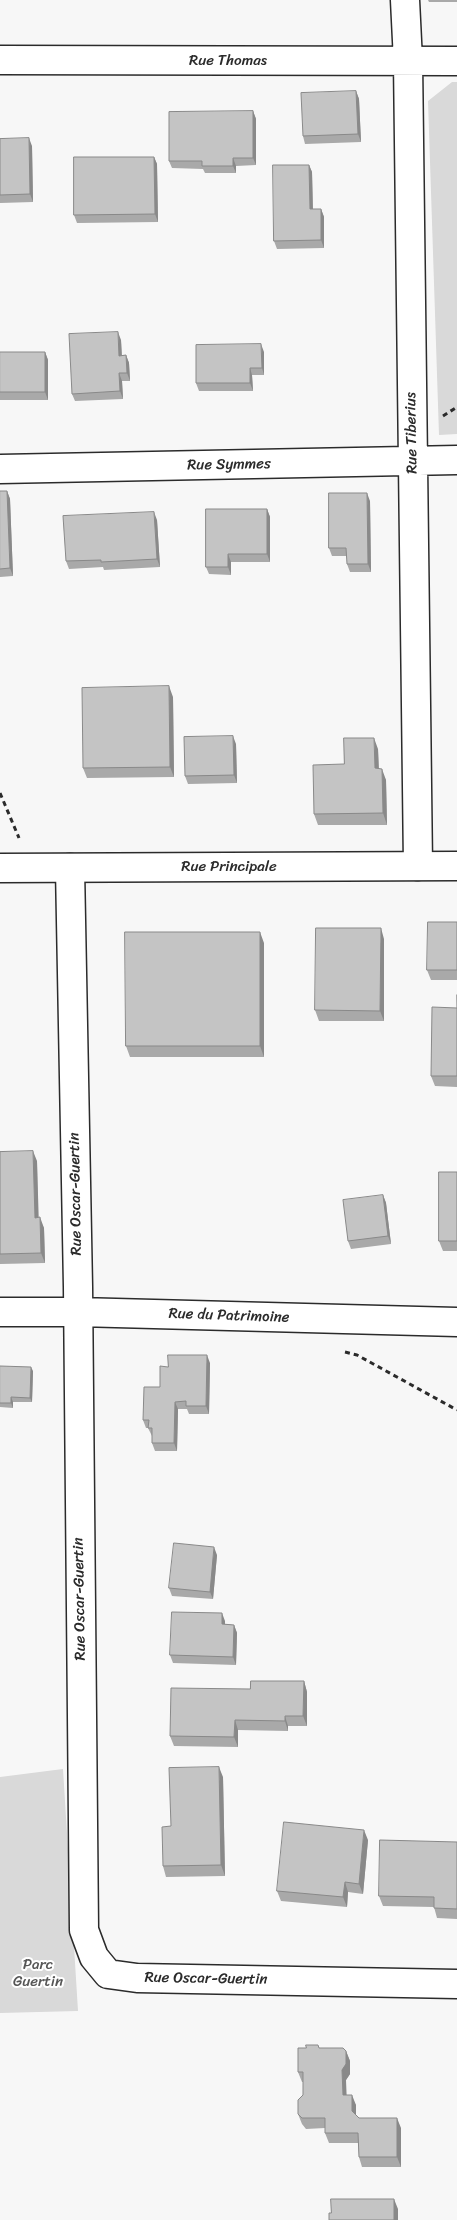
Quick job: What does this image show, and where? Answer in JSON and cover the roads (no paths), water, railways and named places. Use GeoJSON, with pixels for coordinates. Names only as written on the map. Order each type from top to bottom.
{"type":"FeatureCollection","features":[{"type":"Feature","properties":{"kind":"street","name":"Rue Tiberius"},"geometry":{"type":"LineString","coordinates":[[405,0],[408,61],[418,866]]}},
{"type":"Feature","properties":{"kind":"street","name":"Rue Thomas"},"geometry":{"type":"LineString","coordinates":[[0,60],[457,61]]}},
{"type":"Feature","properties":{"kind":"street","name":"Rue Symmes"},"geometry":{"type":"LineString","coordinates":[[0,469],[457,460]]}},
{"type":"Feature","properties":{"kind":"street","name":"Rue Principale"},"geometry":{"type":"LineString","coordinates":[[0,868],[457,866]]}},
{"type":"Feature","properties":{"kind":"street","name":"Rue Oscar-Guertin"},"geometry":{"type":"LineString","coordinates":[[70,868],[78,1312],[84,1930],[94,1957],[108,1974],[136,1978],[457,1984]]}},
{"type":"Feature","properties":{"kind":"street","name":"Rue du Patrimoine"},"geometry":{"type":"LineString","coordinates":[[0,1312],[78,1312],[457,1322]]}},
{"type":"Feature","properties":{"kind":"park label","name":"Parc Guertin"},"geometry":{"type":"Point","coordinates":[38,1974]}}]}
